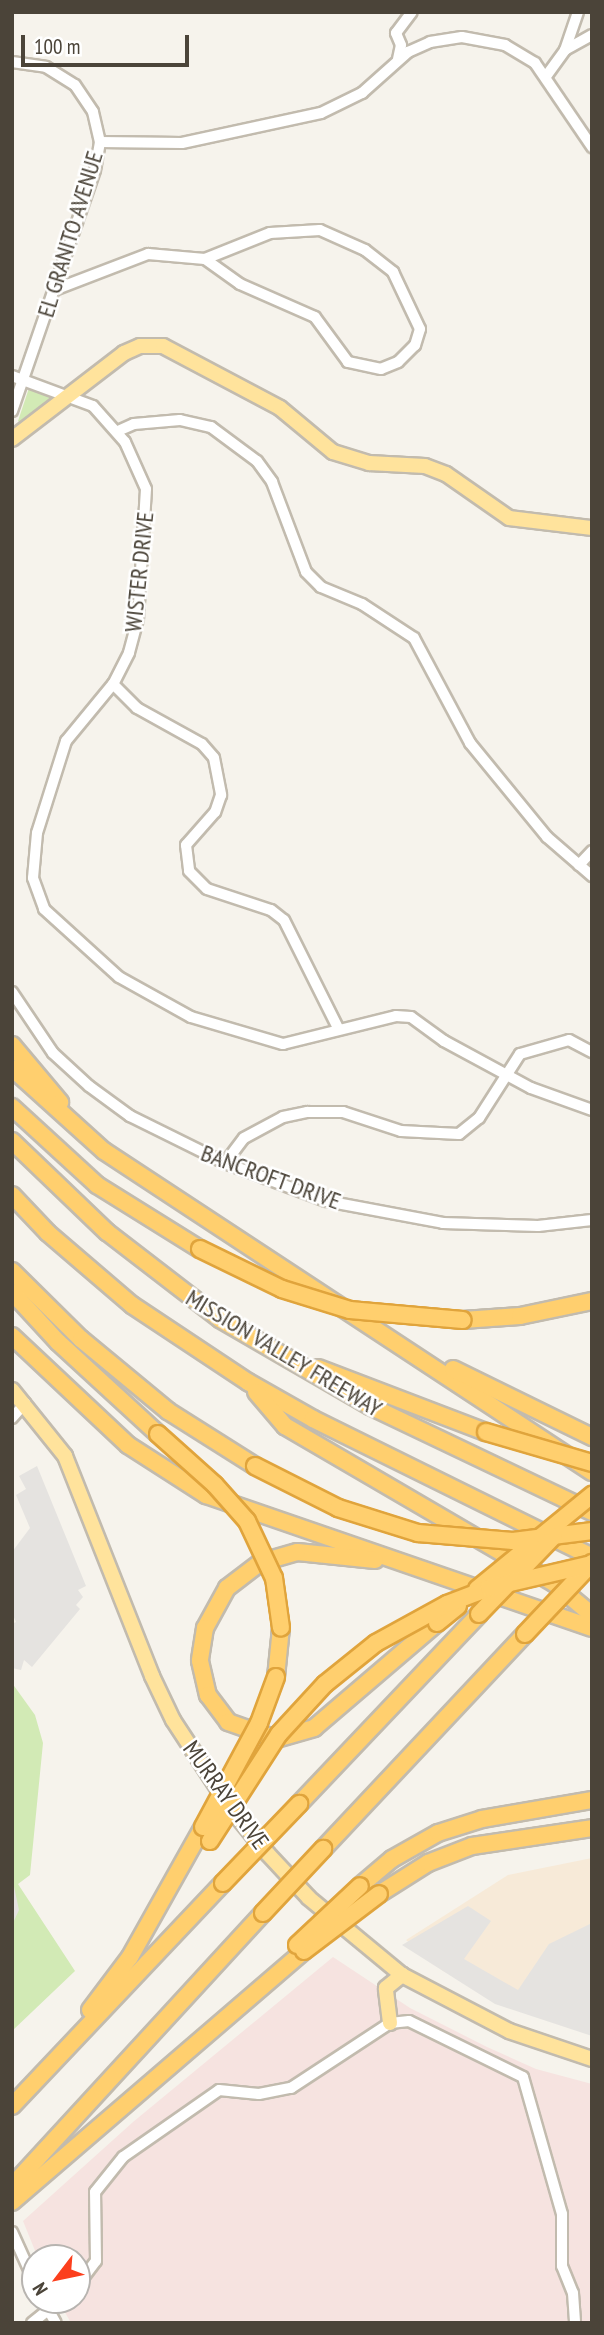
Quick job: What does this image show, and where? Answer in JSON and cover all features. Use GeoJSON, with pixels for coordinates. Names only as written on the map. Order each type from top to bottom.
{"type":"FeatureCollection","features":[{"type":"Feature","properties":{"kind":"highway"},"geometry":{"type":"LineString","coordinates":[[12,1045],[75,1118],[153,1180]]}},
{"type":"Feature","properties":{"kind":"highway"},"geometry":{"type":"LineString","coordinates":[[12,1068],[104,1152],[153,1180],[592,1472]]}},
{"type":"Feature","properties":{"kind":"highway"},"geometry":{"type":"LineString","coordinates":[[12,1107],[97,1185],[200,1249],[282,1289],[350,1310],[463,1320],[520,1316],[592,1301]]}},
{"type":"Feature","properties":{"kind":"highway","name":"MISSION VALLEY FREEWAY"},"geometry":{"type":"LineString","coordinates":[[12,1141],[59,1188],[170,1283],[273,1350],[370,1406],[592,1512]]}},
{"type":"Feature","properties":{"kind":"highway","name":"MISSION VALLEY FREEWAY"},"geometry":{"type":"LineString","coordinates":[[12,1195],[48,1233],[132,1305],[248,1382],[313,1419],[592,1557]]}},
{"type":"Feature","properties":{"kind":"highway"},"geometry":{"type":"LineString","coordinates":[[12,1271],[81,1339],[168,1411],[255,1466],[338,1508],[418,1533],[513,1541],[592,1531]]}},
{"type":"Feature","properties":{"kind":"highway"},"geometry":{"type":"LineString","coordinates":[[12,1292],[58,1342],[215,1485],[247,1521],[274,1578],[281,1628],[276,1677],[258,1723],[206,1834]]}},
{"type":"Feature","properties":{"kind":"highway"},"geometry":{"type":"LineString","coordinates":[[369,1322],[592,1437]]}},
{"type":"Feature","properties":{"kind":"highway"},"geometry":{"type":"LineString","coordinates":[[12,1336],[89,1411],[169,1476],[226,1505],[529,1603],[592,1628]]}},
{"type":"Feature","properties":{"kind":"highway"},"geometry":{"type":"LineString","coordinates":[[273,1350],[486,1432],[592,1463]]}},
{"type":"Feature","properties":{"kind":"highway"},"geometry":{"type":"LineString","coordinates":[[248,1382],[285,1426],[554,1583],[592,1615]]}},
{"type":"Feature","properties":{"kind":"highway"},"geometry":{"type":"LineString","coordinates":[[429,1570],[314,1551],[261,1562],[227,1588],[209,1617],[201,1644],[202,1679],[216,1709],[243,1731],[276,1740],[296,1736],[331,1715],[592,1495]]}},
{"type":"Feature","properties":{"kind":"highway"},"geometry":{"type":"LineString","coordinates":[[12,2106],[592,1495]]}},
{"type":"Feature","properties":{"kind":"highway"},"geometry":{"type":"LineString","coordinates":[[40,2076],[130,1957],[206,1834],[279,1734],[325,1684],[376,1643],[447,1604],[489,1588],[592,1564]]}},
{"type":"Feature","properties":{"kind":"highway"},"geometry":{"type":"LineString","coordinates":[[12,2186],[263,1913],[592,1564]]}},
{"type":"Feature","properties":{"kind":"highway"},"geometry":{"type":"LineString","coordinates":[[12,2202],[248,1995],[300,1948],[360,1886],[392,1859],[438,1833],[530,1809],[592,1800]]}},
{"type":"Feature","properties":{"kind":"highway"},"geometry":{"type":"LineString","coordinates":[[300,1948],[379,1894],[449,1854],[592,1828]]}},
{"type":"Feature","properties":{"kind":"main road"},"geometry":{"type":"LineString","coordinates":[[12,439],[131,349],[163,346],[271,402],[333,452],[369,463],[425,466],[446,474],[509,518],[592,528]]}},
{"type":"Feature","properties":{"kind":"main road","name":"MURRAY DRIVE"},"geometry":{"type":"LineString","coordinates":[[12,1390],[25,1403],[69,1465],[152,1676],[197,1759],[232,1810],[309,1898],[402,1975],[509,2031],[592,2059]]}},
{"type":"Feature","properties":{"kind":"main road"},"geometry":{"type":"LineString","coordinates":[[390,2022],[386,1988],[402,1975]]}},
{"type":"Feature","properties":{"kind":"street"},"geometry":{"type":"LineString","coordinates":[[398,59],[401,45],[396,33],[412,12]]}},
{"type":"Feature","properties":{"kind":"street"},"geometry":{"type":"LineString","coordinates":[[547,75],[565,50],[578,12]]}},
{"type":"Feature","properties":{"kind":"street"},"geometry":{"type":"LineString","coordinates":[[565,50],[592,35]]}},
{"type":"Feature","properties":{"kind":"street"},"geometry":{"type":"LineString","coordinates":[[100,142],[182,143],[321,113],[362,93],[398,59],[430,42],[473,37],[516,50],[547,75],[592,147]]}},
{"type":"Feature","properties":{"kind":"street","name":"EL GRANITO AVENUE"},"geometry":{"type":"LineString","coordinates":[[12,62],[46,67],[75,85],[93,112],[100,142],[54,290],[18,378],[12,411]]}},
{"type":"Feature","properties":{"kind":"street"},"geometry":{"type":"LineString","coordinates":[[54,290],[148,254],[205,259],[270,233],[320,230],[338,236],[393,272],[420,329],[418,337],[410,352],[393,365],[357,366],[336,349],[326,329],[308,312],[240,284],[205,259]]}},
{"type":"Feature","properties":{"kind":"street","name":"WISTER DRIVE"},"geometry":{"type":"LineString","coordinates":[[18,378],[93,406],[118,431],[143,477],[146,514],[138,619],[113,684],[66,741],[57,760],[37,833],[33,878],[44,909],[119,977],[191,1017],[284,1044],[338,1028],[411,1017],[452,1046],[562,1102],[592,1110]]}},
{"type":"Feature","properties":{"kind":"street"},"geometry":{"type":"LineString","coordinates":[[118,431],[134,424],[180,421],[211,427],[257,461],[272,482],[311,578],[321,587],[393,621],[414,638],[470,743],[548,837],[592,876]]}},
{"type":"Feature","properties":{"kind":"street"},"geometry":{"type":"LineString","coordinates":[[113,684],[137,708],[202,744],[214,758],[221,794],[215,812],[186,845],[189,871],[207,889],[271,910],[284,920],[338,1028]]}},
{"type":"Feature","properties":{"kind":"street"},"geometry":{"type":"LineString","coordinates":[[579,866],[592,851]]}},
{"type":"Feature","properties":{"kind":"street","name":"BANCROFT DRIVE"},"geometry":{"type":"LineString","coordinates":[[12,992],[53,1053],[89,1086],[130,1116],[225,1163],[326,1201],[443,1223],[538,1226],[592,1220]]}},
{"type":"Feature","properties":{"kind":"street"},"geometry":{"type":"LineString","coordinates":[[225,1163],[244,1138],[283,1117],[307,1112],[343,1112],[401,1131],[458,1134],[480,1118],[520,1054],[535,1047],[569,1040],[592,1052]]}},
{"type":"Feature","properties":{"kind":"street"},"geometry":{"type":"LineString","coordinates":[[12,1418],[25,1403]]}},
{"type":"Feature","properties":{"kind":"street"},"geometry":{"type":"LineString","coordinates":[[91,2268],[96,2261],[96,2192],[123,2157],[219,2090],[259,2094],[291,2088],[390,2022],[410,2021],[523,2077],[530,2089],[533,2125],[562,2214],[562,2257],[575,2323]]}},
{"type":"Feature","properties":{"kind":"street"},"geometry":{"type":"LineString","coordinates":[[13,2235],[21,2252]]}},
{"type":"Feature","properties":{"kind":"shaded area"},"geometry":{"type":"Polygon","coordinates":[[[37,1466],[86,1586],[78,1590],[83,1597],[76,1605],[80,1609],[32,1667],[24,1660],[21,1670],[12,1668],[12,1624],[16,1622],[12,1613],[12,1552],[30,1528],[16,1495],[26,1489],[19,1476],[37,1466]]]}},
{"type":"Feature","properties":{"kind":"shaded area"},"geometry":{"type":"Polygon","coordinates":[[[592,1858],[592,2033],[443,1971],[406,1940],[508,1875],[592,1858]]]}},
{"type":"Feature","properties":{"kind":"shaded area"},"geometry":{"type":"Polygon","coordinates":[[[12,1877],[19,1910],[12,1925],[12,1877]]]}},
{"type":"Feature","properties":{"kind":"shaded area"},"geometry":{"type":"Polygon","coordinates":[[[468,1906],[491,1921],[464,1959],[518,1990],[549,1944],[592,1923],[592,2036],[495,2004],[402,1945],[468,1906]]]}},
{"type":"Feature","properties":{"kind":"shaded area"},"geometry":{"type":"Polygon","coordinates":[[[333,1957],[410,2008],[487,2047],[536,2069],[592,2084],[592,2323],[71,2323],[66,2314],[91,2314],[91,2244],[32,2244],[23,2221],[133,2122],[333,1957]]]}},
{"type":"Feature","properties":{"kind":"green space"},"geometry":{"type":"Polygon","coordinates":[[[30,385],[59,395],[21,424],[18,421],[30,385]]]}},
{"type":"Feature","properties":{"kind":"green space"},"geometry":{"type":"Polygon","coordinates":[[[12,1683],[35,1715],[43,1743],[30,1875],[18,1884],[75,1971],[12,2031],[12,1683]]]}}]}
